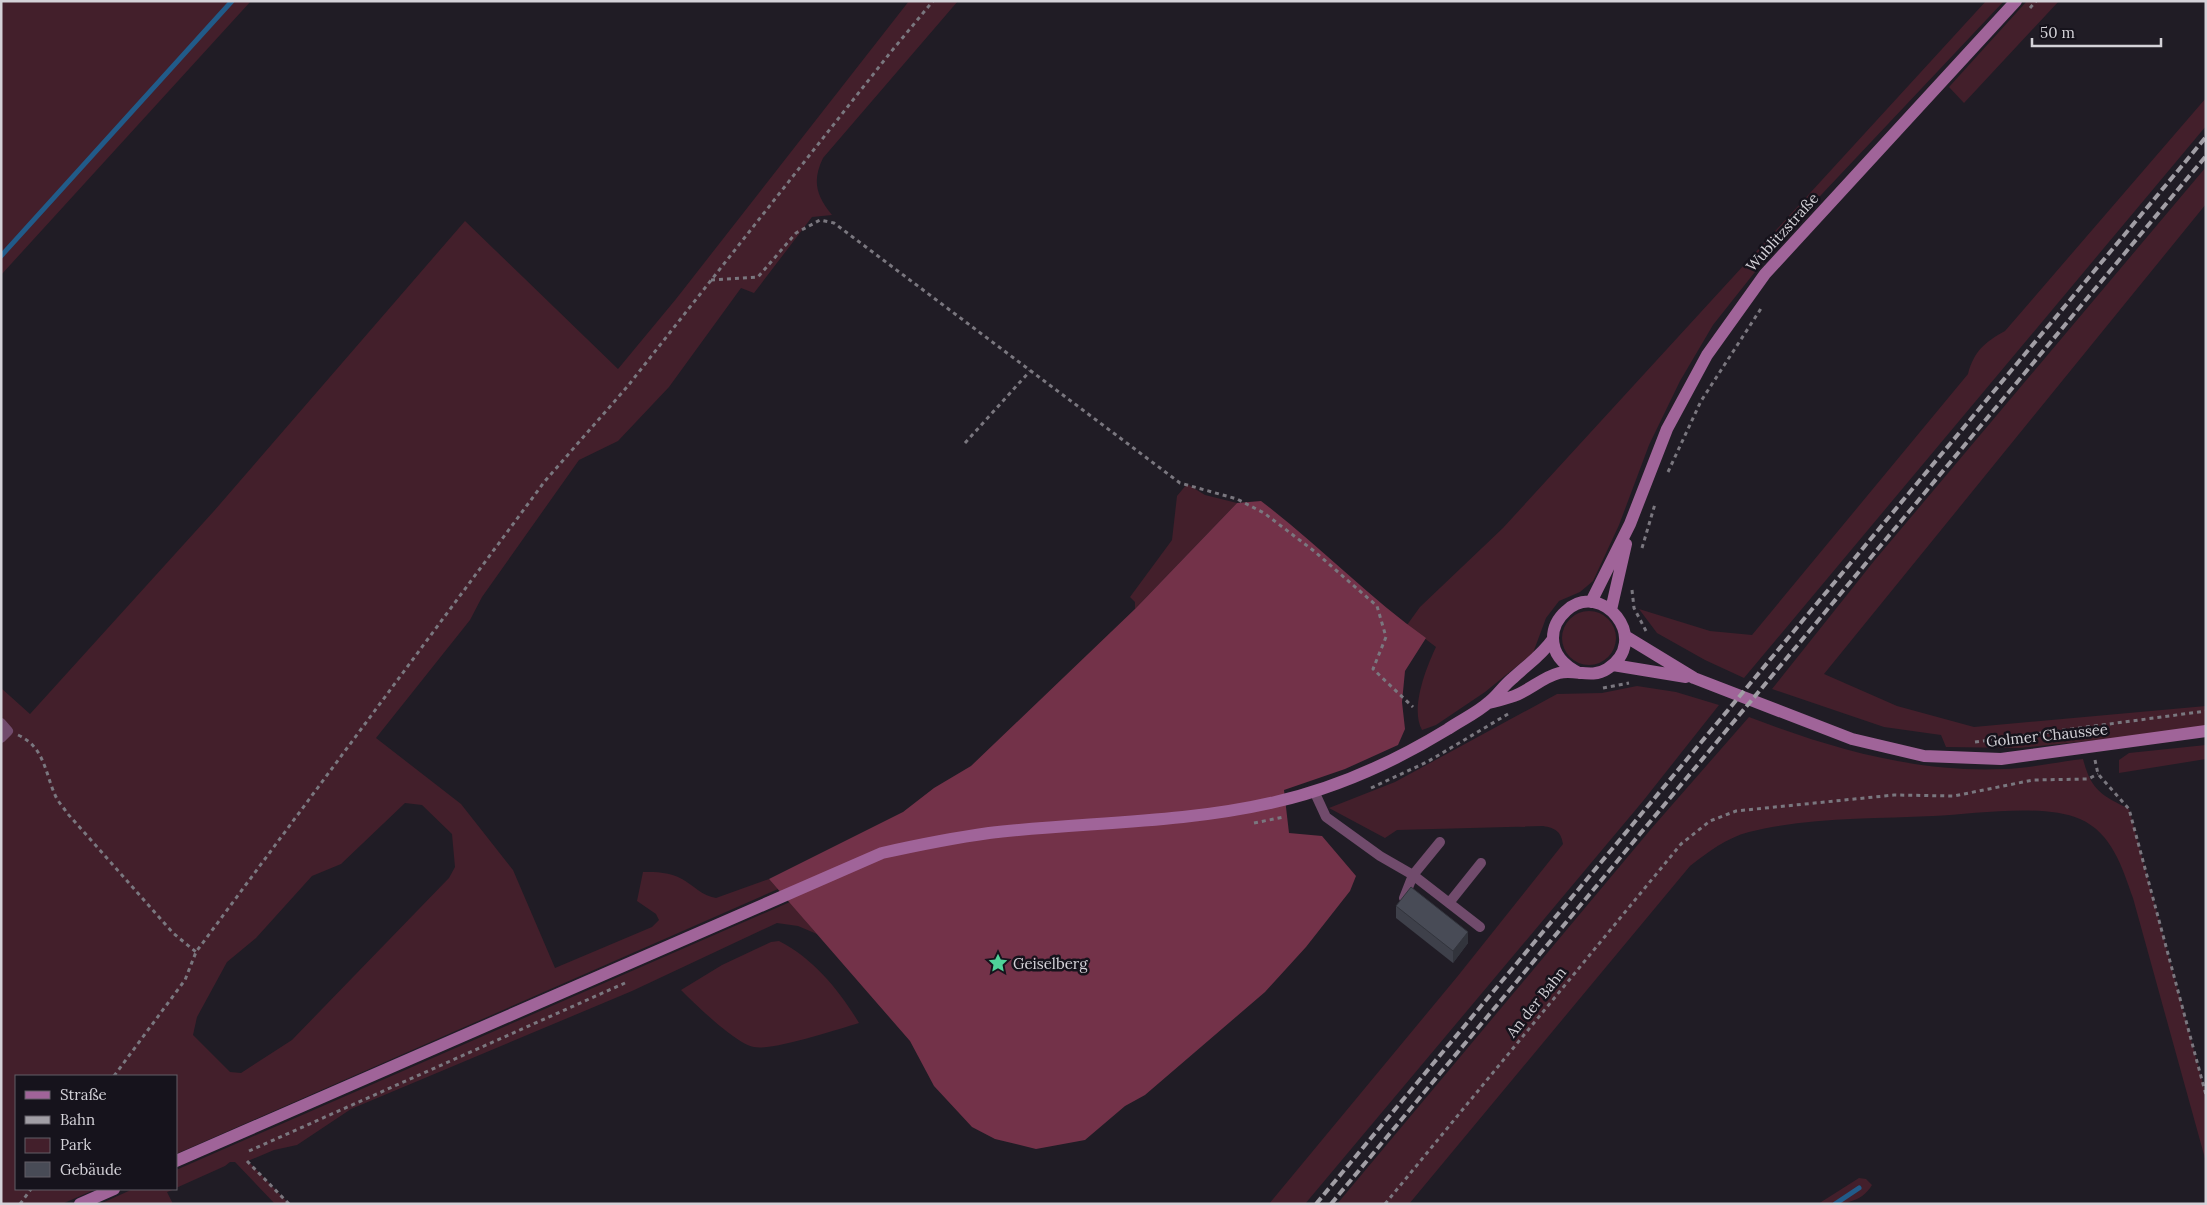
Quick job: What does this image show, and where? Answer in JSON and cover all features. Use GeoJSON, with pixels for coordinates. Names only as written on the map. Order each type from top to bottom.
{"type":"FeatureCollection","features":[{"type":"Feature","properties":{"kind":"main road","name":"Wublitzstraße"},"geometry":{"type":"LineString","coordinates":[[1591,602],[1630,524],[1667,429],[1707,355],[1765,274],[2016,1]]}},
{"type":"Feature","properties":{"kind":"main road","name":"Wublitzstraße"},"geometry":{"type":"LineString","coordinates":[[1611,610],[1630,524]]}},
{"type":"Feature","properties":{"kind":"main road"},"geometry":{"type":"LineString","coordinates":[[1489,703],[1515,696],[1560,673],[1591,674],[1603,672],[1613,665],[1622,652],[1625,636],[1618,617],[1602,604],[1591,602],[1569,608],[1560,617],[1555,627],[1553,639],[1555,650],[1560,660],[1568,668],[1579,673]]}},
{"type":"Feature","properties":{"kind":"main road","name":"Golmer Chaussee"},"geometry":{"type":"LineString","coordinates":[[1625,636],[1695,679],[1852,739],[1924,756],[2001,759],[2206,731]]}},
{"type":"Feature","properties":{"kind":"main road"},"geometry":{"type":"LineString","coordinates":[[178,1160],[882,853],[938,840],[990,833],[1184,817],[1275,802],[1314,791],[1387,764],[1489,703],[1513,678],[1541,656],[1553,639]]}},
{"type":"Feature","properties":{"kind":"main road","name":"Golmer Chaussee"},"geometry":{"type":"LineString","coordinates":[[1613,665],[1695,679]]}},
{"type":"Feature","properties":{"kind":"main road"},"geometry":{"type":"LineString","coordinates":[[80,1204],[112,1190]]}},
{"type":"Feature","properties":{"kind":"lane"},"geometry":{"type":"LineString","coordinates":[[1314,791],[1326,817],[1380,856],[1413,875],[1480,927]]}},
{"type":"Feature","properties":{"kind":"lane"},"geometry":{"type":"LineString","coordinates":[[1404,898],[1413,875],[1440,842]]}},
{"type":"Feature","properties":{"kind":"lane"},"geometry":{"type":"LineString","coordinates":[[1449,903],[1481,863]]}},
{"type":"Feature","properties":{"kind":"path"},"geometry":{"type":"LineString","coordinates":[[115,1075],[185,980],[196,952],[545,481],[627,387],[933,1]]}},
{"type":"Feature","properties":{"kind":"path"},"geometry":{"type":"LineString","coordinates":[[711,280],[758,277],[796,233],[820,220],[834,223],[1180,483],[1238,499],[1264,513],[1314,550],[1377,606],[1386,636],[1373,669],[1413,707]]}},
{"type":"Feature","properties":{"kind":"path"},"geometry":{"type":"LineString","coordinates":[[1666,475],[1701,401],[1765,302]]}},
{"type":"Feature","properties":{"kind":"path"},"geometry":{"type":"LineString","coordinates":[[965,443],[1030,371]]}},
{"type":"Feature","properties":{"kind":"path"},"geometry":{"type":"LineString","coordinates":[[1639,558],[1656,502]]}},
{"type":"Feature","properties":{"kind":"path"},"geometry":{"type":"LineString","coordinates":[[1632,587],[1637,617],[1649,635]]}},
{"type":"Feature","properties":{"kind":"path"},"geometry":{"type":"LineString","coordinates":[[1972,742],[2206,711]]}},
{"type":"Feature","properties":{"kind":"path"},"geometry":{"type":"LineString","coordinates":[[1364,790],[1427,762],[1509,714]]}},
{"type":"Feature","properties":{"kind":"path"},"geometry":{"type":"LineString","coordinates":[[3,731],[24,738],[35,748],[43,759],[56,797],[67,814],[173,933],[196,952]]}},
{"type":"Feature","properties":{"kind":"path","name":"An der Bahn"},"geometry":{"type":"LineString","coordinates":[[1385,1204],[1681,844],[1710,821],[1736,811],[1894,795],[1954,796],[2033,780],[2088,778],[2098,774],[2129,809],[2206,1095]]}},
{"type":"Feature","properties":{"kind":"path"},"geometry":{"type":"LineString","coordinates":[[1250,823],[1286,816]]}},
{"type":"Feature","properties":{"kind":"path"},"geometry":{"type":"LineString","coordinates":[[249,1151],[630,981]]}},
{"type":"Feature","properties":{"kind":"path"},"geometry":{"type":"LineString","coordinates":[[247,1161],[289,1204]]}},
{"type":"Feature","properties":{"kind":"path"},"geometry":{"type":"LineString","coordinates":[[20,1204],[30,1190]]}},
{"type":"Feature","properties":{"kind":"green space"},"geometry":{"type":"Polygon","coordinates":[[[1,1],[251,1],[1,275],[1,1]]]}},
{"type":"Feature","properties":{"kind":"green space"},"geometry":{"type":"Polygon","coordinates":[[[909,1],[958,1],[823,158],[818,174],[817,188],[822,201],[832,215],[812,217],[754,293],[741,288],[669,387],[618,441],[579,460],[482,597],[470,620],[376,738],[461,804],[513,870],[555,968],[652,927],[659,920],[656,914],[637,901],[643,872],[673,875],[706,895],[716,898],[769,879],[778,889],[178,1153],[178,1075],[15,1075],[15,1190],[94,1190],[62,1204],[1,1204],[1,688],[30,714],[214,511],[465,221],[618,369],[676,299],[909,1]],[[405,803],[341,864],[312,876],[256,938],[227,962],[197,1017],[193,1035],[230,1072],[241,1073],[292,1040],[449,878],[455,867],[452,834],[422,805],[405,803]]]}},
{"type":"Feature","properties":{"kind":"green space"},"geometry":{"type":"Polygon","coordinates":[[[1986,1],[2004,1],[1789,229],[1713,325],[1680,381],[1649,445],[1619,525],[1593,581],[1580,592],[1559,601],[1546,618],[1533,653],[1485,692],[1436,725],[1422,730],[1418,711],[1419,700],[1424,677],[1436,647],[1407,625],[1420,607],[1503,528],[1986,1]]]}},
{"type":"Feature","properties":{"kind":"green space"},"geometry":{"type":"Polygon","coordinates":[[[2027,1],[2059,1],[1964,103],[1949,87],[2027,1]]]}},
{"type":"Feature","properties":{"kind":"green space"},"geometry":{"type":"Polygon","coordinates":[[[2206,98],[2206,126],[1744,678],[1705,660],[1657,633],[1639,609],[1710,631],[1752,635],[1968,374],[1970,366],[1981,348],[2005,331],[2206,98]]]}},
{"type":"Feature","properties":{"kind":"green space"},"geometry":{"type":"Polygon","coordinates":[[[2206,167],[2206,204],[1824,674],[1897,706],[1974,727],[2206,706],[2206,726],[2119,738],[2019,748],[1946,747],[1941,735],[1884,727],[1772,689],[1874,561],[2206,167]]]}},
{"type":"Feature","properties":{"kind":"green space"},"geometry":{"type":"Polygon","coordinates":[[[1187,484],[1205,495],[1237,503],[1135,609],[1135,602],[1130,597],[1172,540],[1177,496],[1187,484]]]}},
{"type":"Feature","properties":{"kind":"green space"},"geometry":{"type":"Polygon","coordinates":[[[1589,611],[1599,613],[1608,619],[1614,628],[1616,638],[1614,648],[1608,657],[1599,663],[1589,665],[1579,663],[1570,657],[1564,648],[1562,638],[1564,628],[1570,619],[1579,613],[1589,611]]]}},
{"type":"Feature","properties":{"kind":"green space"},"geometry":{"type":"Polygon","coordinates":[[[1637,686],[1676,692],[1719,705],[1643,801],[1305,1204],[1269,1204],[1457,977],[1563,844],[1561,836],[1557,831],[1543,826],[1397,830],[1385,838],[1329,808],[1395,782],[1557,694],[1602,693],[1637,686]]]}},
{"type":"Feature","properties":{"kind":"green space"},"geometry":{"type":"Polygon","coordinates":[[[1749,717],[1810,739],[1842,748],[1874,756],[1938,767],[2004,769],[2083,759],[2090,778],[2098,790],[2111,800],[2129,809],[2206,1095],[2206,1162],[2133,898],[2120,863],[2108,842],[2091,825],[2064,814],[2028,810],[1817,821],[1749,832],[1718,846],[1690,866],[1409,1204],[1337,1204],[1651,829],[1749,717]]]}},
{"type":"Feature","properties":{"kind":"green space"},"geometry":{"type":"Polygon","coordinates":[[[2206,745],[2206,759],[2119,773],[2119,760],[2129,753],[2206,745]]]}},
{"type":"Feature","properties":{"kind":"green space"},"geometry":{"type":"Polygon","coordinates":[[[790,902],[817,934],[798,926],[777,923],[632,991],[351,1109],[297,1145],[274,1150],[248,1161],[289,1204],[275,1204],[235,1162],[230,1162],[178,1187],[178,1169],[790,902]]]}},
{"type":"Feature","properties":{"kind":"green space"},"geometry":{"type":"Polygon","coordinates":[[[779,941],[803,956],[825,976],[859,1023],[790,1043],[754,1047],[737,1039],[681,990],[722,965],[771,942],[779,941]]]}},
{"type":"Feature","properties":{"kind":"green space"},"geometry":{"type":"Polygon","coordinates":[[[1859,1178],[1866,1179],[1872,1185],[1867,1192],[1855,1200],[1834,1204],[1818,1204],[1859,1178]]]}},
{"type":"Feature","properties":{"kind":"green space"},"geometry":{"type":"Polygon","coordinates":[[[131,1190],[172,1190],[167,1192],[173,1204],[100,1204],[131,1190]]]}},
{"type":"Feature","properties":{"kind":"shaded area"},"geometry":{"type":"Polygon","coordinates":[[[1261,501],[1426,638],[1405,671],[1402,702],[1405,729],[1398,745],[1345,769],[1284,790],[1289,833],[1322,836],[1356,876],[1350,891],[1306,947],[1265,992],[1145,1095],[1125,1106],[1085,1140],[1036,1149],[995,1139],[972,1127],[934,1086],[910,1041],[769,879],[903,812],[934,788],[971,766],[1135,609],[1237,503],[1261,501]]]}},
{"type":"Feature","properties":{"kind":"building"},"geometry":{"type":"Polygon","coordinates":[[[1411,887],[1468,932],[1453,951],[1396,906],[1411,887]]]}},
{"type":"Feature","properties":{"kind":"waterway"},"geometry":{"type":"LineString","coordinates":[[1,256],[232,1]]}},
{"type":"Feature","properties":{"kind":"waterway"},"geometry":{"type":"LineString","coordinates":[[1835,1204],[1859,1188]]}},
{"type":"Feature","properties":{"kind":"railway"},"geometry":{"type":"LineString","coordinates":[[1316,1204],[2206,137]]}},
{"type":"Feature","properties":{"kind":"railway"},"geometry":{"type":"LineString","coordinates":[[1331,1204],[2206,156]]}},
{"type":"Feature","properties":{"kind":"place","name":"Geiselberg"},"geometry":{"type":"Point","coordinates":[998,963]}}]}
